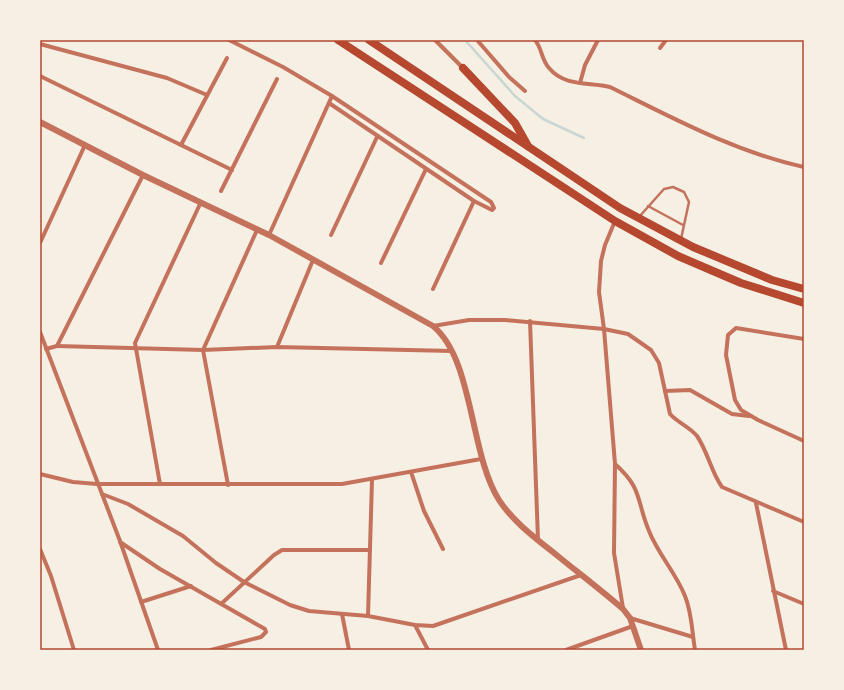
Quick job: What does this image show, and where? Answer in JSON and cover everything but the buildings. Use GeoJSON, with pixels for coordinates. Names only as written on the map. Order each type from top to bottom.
{"type":"FeatureCollection","features":[{"type":"Feature","properties":{"kind":"main road"},"geometry":{"type":"LineString","coordinates":[[338,40],[615,221],[678,256],[741,283],[804,303]]}},
{"type":"Feature","properties":{"kind":"main road"},"geometry":{"type":"LineString","coordinates":[[369,40],[620,208],[693,247],[772,280],[804,289]]}},
{"type":"Feature","properties":{"kind":"main road"},"geometry":{"type":"LineString","coordinates":[[463,68],[515,123],[528,146]]}},
{"type":"Feature","properties":{"kind":"street"},"geometry":{"type":"LineString","coordinates":[[229,40],[283,67],[332,96],[491,202],[494,208],[492,210],[488,209],[474,201],[329,103]]}},
{"type":"Feature","properties":{"kind":"street"},"geometry":{"type":"LineString","coordinates":[[435,40],[463,68]]}},
{"type":"Feature","properties":{"kind":"street"},"geometry":{"type":"LineString","coordinates":[[477,40],[509,77],[525,91]]}},
{"type":"Feature","properties":{"kind":"street"},"geometry":{"type":"LineString","coordinates":[[535,40],[539,44],[542,57],[549,69],[570,83],[596,83],[610,87],[707,135],[754,153],[804,167]]}},
{"type":"Feature","properties":{"kind":"street"},"geometry":{"type":"LineString","coordinates":[[580,83],[585,65],[598,40]]}},
{"type":"Feature","properties":{"kind":"street"},"geometry":{"type":"LineString","coordinates":[[660,48],[666,40]]}},
{"type":"Feature","properties":{"kind":"street"},"geometry":{"type":"LineString","coordinates":[[40,44],[160,76],[207,95]]}},
{"type":"Feature","properties":{"kind":"street"},"geometry":{"type":"LineString","coordinates":[[181,145],[227,58]]}},
{"type":"Feature","properties":{"kind":"street"},"geometry":{"type":"LineString","coordinates":[[40,76],[232,170]]}},
{"type":"Feature","properties":{"kind":"street"},"geometry":{"type":"LineString","coordinates":[[221,191],[277,79]]}},
{"type":"Feature","properties":{"kind":"street"},"geometry":{"type":"LineString","coordinates":[[269,236],[332,96]]}},
{"type":"Feature","properties":{"kind":"street"},"geometry":{"type":"LineString","coordinates":[[40,122],[143,175],[269,236],[433,326],[447,340],[453,351],[482,459],[499,500],[514,519],[623,609],[630,618],[641,650]]}},
{"type":"Feature","properties":{"kind":"street"},"geometry":{"type":"LineString","coordinates":[[331,235],[377,136]]}},
{"type":"Feature","properties":{"kind":"street"},"geometry":{"type":"LineString","coordinates":[[40,243],[85,145]]}},
{"type":"Feature","properties":{"kind":"street"},"geometry":{"type":"LineString","coordinates":[[381,263],[426,169]]}},
{"type":"Feature","properties":{"kind":"street"},"geometry":{"type":"LineString","coordinates":[[57,346],[143,175]]}},
{"type":"Feature","properties":{"kind":"street"},"geometry":{"type":"LineString","coordinates":[[433,289],[474,201]]}},
{"type":"Feature","properties":{"kind":"street"},"geometry":{"type":"LineString","coordinates":[[160,484],[135,349],[136,338],[201,202]]}},
{"type":"Feature","properties":{"kind":"street"},"geometry":{"type":"LineString","coordinates":[[615,221],[604,245],[599,275],[600,310],[604,329],[615,464],[614,552],[623,609]]}},
{"type":"Feature","properties":{"kind":"street"},"geometry":{"type":"LineString","coordinates":[[228,485],[203,350],[256,230]]}},
{"type":"Feature","properties":{"kind":"street"},"geometry":{"type":"LineString","coordinates":[[277,347],[313,260]]}},
{"type":"Feature","properties":{"kind":"street"},"geometry":{"type":"LineString","coordinates":[[433,326],[469,320],[530,321],[604,329],[628,334],[651,350],[659,363],[670,414],[674,419],[692,430],[698,438],[715,478],[722,487],[756,503],[804,522]]}},
{"type":"Feature","properties":{"kind":"street"},"geometry":{"type":"LineString","coordinates":[[530,321],[538,540]]}},
{"type":"Feature","properties":{"kind":"street"},"geometry":{"type":"LineString","coordinates":[[804,339],[736,328],[728,335],[726,355],[735,400],[741,410],[749,416],[804,441]]}},
{"type":"Feature","properties":{"kind":"street"},"geometry":{"type":"LineString","coordinates":[[40,332],[120,541],[158,650]]}},
{"type":"Feature","properties":{"kind":"street"},"geometry":{"type":"LineString","coordinates":[[46,349],[57,346],[203,350],[277,347],[453,351]]}},
{"type":"Feature","properties":{"kind":"street"},"geometry":{"type":"LineString","coordinates":[[665,391],[690,390],[732,414],[749,416]]}},
{"type":"Feature","properties":{"kind":"street"},"geometry":{"type":"LineString","coordinates":[[40,474],[73,482],[97,484],[326,485],[372,480],[482,459]]}},
{"type":"Feature","properties":{"kind":"street"},"geometry":{"type":"LineString","coordinates":[[615,464],[628,476],[635,487],[650,533],[686,596],[691,616],[695,650]]}},
{"type":"Feature","properties":{"kind":"street"},"geometry":{"type":"LineString","coordinates":[[411,472],[424,511],[443,549]]}},
{"type":"Feature","properties":{"kind":"street"},"geometry":{"type":"LineString","coordinates":[[368,616],[372,480]]}},
{"type":"Feature","properties":{"kind":"street"},"geometry":{"type":"LineString","coordinates":[[102,494],[128,504],[183,536],[216,563],[244,582],[302,610],[368,616],[415,625],[440,625],[581,575]]}},
{"type":"Feature","properties":{"kind":"street"},"geometry":{"type":"LineString","coordinates":[[756,503],[786,650]]}},
{"type":"Feature","properties":{"kind":"street"},"geometry":{"type":"LineString","coordinates":[[120,541],[220,604],[261,626],[266,632],[261,637],[211,650]]}},
{"type":"Feature","properties":{"kind":"street"},"geometry":{"type":"LineString","coordinates":[[40,549],[51,576],[74,650]]}},
{"type":"Feature","properties":{"kind":"street"},"geometry":{"type":"LineString","coordinates":[[220,604],[274,555],[282,550],[370,550]]}},
{"type":"Feature","properties":{"kind":"street"},"geometry":{"type":"LineString","coordinates":[[141,602],[191,586]]}},
{"type":"Feature","properties":{"kind":"street"},"geometry":{"type":"LineString","coordinates":[[773,591],[804,604]]}},
{"type":"Feature","properties":{"kind":"street"},"geometry":{"type":"LineString","coordinates":[[342,614],[349,650]]}},
{"type":"Feature","properties":{"kind":"street"},"geometry":{"type":"LineString","coordinates":[[630,618],[693,637]]}},
{"type":"Feature","properties":{"kind":"street"},"geometry":{"type":"LineString","coordinates":[[415,625],[428,650]]}},
{"type":"Feature","properties":{"kind":"street"},"geometry":{"type":"LineString","coordinates":[[566,650],[633,626]]}},
{"type":"Feature","properties":{"kind":"lane"},"geometry":{"type":"LineString","coordinates":[[638,218],[664,189],[673,186],[684,192],[689,202],[680,240]]}},
{"type":"Feature","properties":{"kind":"lane"},"geometry":{"type":"LineString","coordinates":[[648,206],[683,225]]}},
{"type":"Feature","properties":{"kind":"waterway"},"geometry":{"type":"LineString","coordinates":[[465,40],[515,96],[543,119],[584,138]]}}]}
